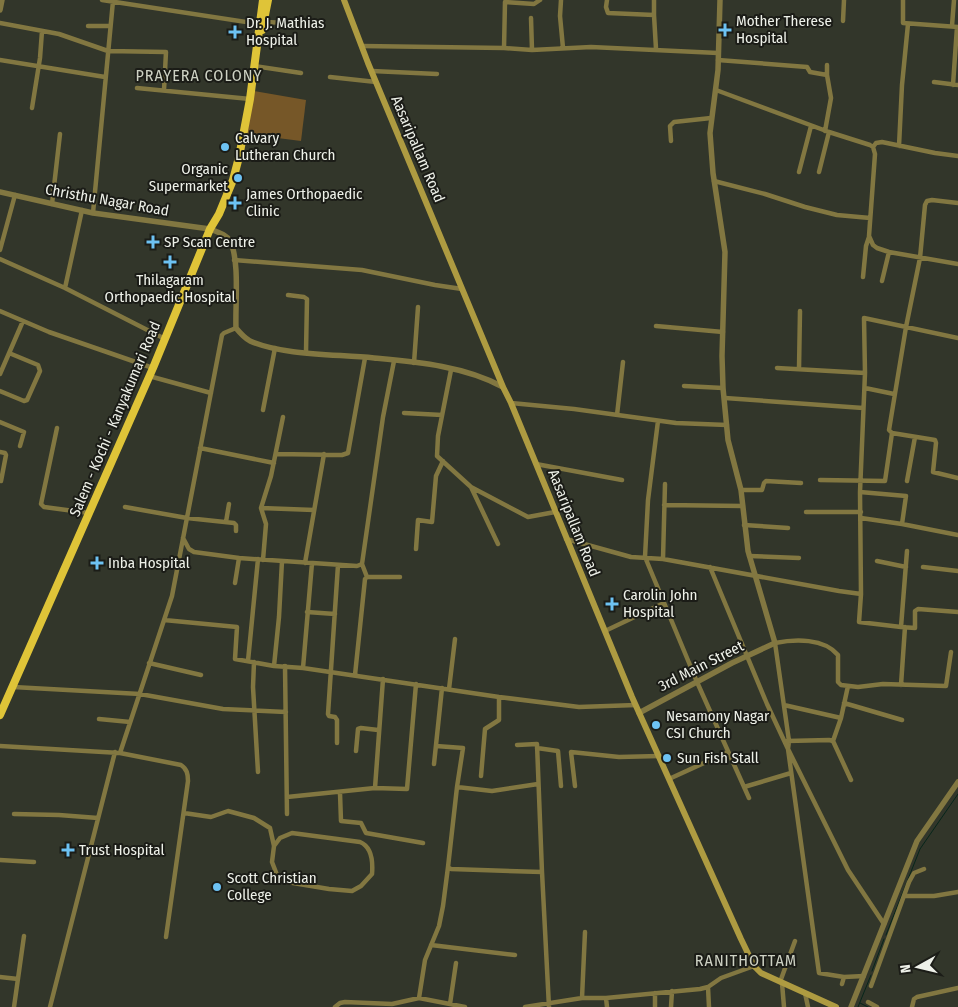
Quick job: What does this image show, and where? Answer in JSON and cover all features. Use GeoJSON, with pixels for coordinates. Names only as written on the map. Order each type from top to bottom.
{"type":"FeatureCollection","features":[{"type":"Feature","properties":{"kind":"highway","name":"Salem - Kochi - Kanyakumari Road"},"geometry":{"type":"LineString","coordinates":[[262,23],[263,0]]}},
{"type":"Feature","properties":{"kind":"highway","name":"Salem - Kochi - Kanyakumari Road"},"geometry":{"type":"LineString","coordinates":[[0,715],[153,368],[210,229],[219,214],[233,180],[250,99],[258,41],[268,0]]}},
{"type":"Feature","properties":{"kind":"main road","name":"Aasaripallam Road"},"geometry":{"type":"LineString","coordinates":[[344,0],[462,290],[511,403],[639,713],[729,915],[754,966]]}},
{"type":"Feature","properties":{"kind":"main road"},"geometry":{"type":"LineString","coordinates":[[754,966],[761,973],[836,1007]]}},
{"type":"Feature","properties":{"kind":"street"},"geometry":{"type":"LineString","coordinates":[[0,10],[2,0]]}},
{"type":"Feature","properties":{"kind":"street"},"geometry":{"type":"LineString","coordinates":[[102,0],[262,23],[311,24]]}},
{"type":"Feature","properties":{"kind":"street"},"geometry":{"type":"LineString","coordinates":[[504,48],[505,1],[534,4],[540,0]]}},
{"type":"Feature","properties":{"kind":"street"},"geometry":{"type":"LineString","coordinates":[[561,0],[560,16],[563,48]]}},
{"type":"Feature","properties":{"kind":"street"},"geometry":{"type":"LineString","coordinates":[[607,0],[606,8],[608,13],[654,14]]}},
{"type":"Feature","properties":{"kind":"street"},"geometry":{"type":"LineString","coordinates":[[654,0],[656,49]]}},
{"type":"Feature","properties":{"kind":"street"},"geometry":{"type":"LineString","coordinates":[[720,0],[716,90],[710,133],[714,180],[724,252],[723,388],[728,440],[741,490],[744,525],[750,556],[775,643],[819,973],[844,977],[875,974]]}},
{"type":"Feature","properties":{"kind":"street"},"geometry":{"type":"LineString","coordinates":[[843,21],[844,0]]}},
{"type":"Feature","properties":{"kind":"street"},"geometry":{"type":"LineString","coordinates":[[903,0],[903,22],[908,24],[955,27]]}},
{"type":"Feature","properties":{"kind":"street"},"geometry":{"type":"LineString","coordinates":[[934,82],[956,85],[954,0]]}},
{"type":"Feature","properties":{"kind":"street"},"geometry":{"type":"LineString","coordinates":[[93,212],[113,2]]}},
{"type":"Feature","properties":{"kind":"street"},"geometry":{"type":"LineString","coordinates":[[531,18],[532,50]]}},
{"type":"Feature","properties":{"kind":"street"},"geometry":{"type":"LineString","coordinates":[[0,23],[59,34],[108,51],[166,52],[164,90]]}},
{"type":"Feature","properties":{"kind":"street"},"geometry":{"type":"LineString","coordinates":[[899,146],[908,24]]}},
{"type":"Feature","properties":{"kind":"street"},"geometry":{"type":"LineString","coordinates":[[88,26],[110,26]]}},
{"type":"Feature","properties":{"kind":"street"},"geometry":{"type":"LineString","coordinates":[[32,108],[42,31]]}},
{"type":"Feature","properties":{"kind":"street"},"geometry":{"type":"LineString","coordinates":[[362,46],[532,50],[591,47],[718,53]]}},
{"type":"Feature","properties":{"kind":"street"},"geometry":{"type":"LineString","coordinates":[[0,60],[106,77]]}},
{"type":"Feature","properties":{"kind":"street"},"geometry":{"type":"LineString","coordinates":[[718,60],[807,67],[810,72],[827,75]]}},
{"type":"Feature","properties":{"kind":"street"},"geometry":{"type":"LineString","coordinates":[[818,172],[827,132],[831,98],[827,65]]}},
{"type":"Feature","properties":{"kind":"street"},"geometry":{"type":"LineString","coordinates":[[254,66],[301,73]]}},
{"type":"Feature","properties":{"kind":"street"},"geometry":{"type":"LineString","coordinates":[[372,71],[437,74]]}},
{"type":"Feature","properties":{"kind":"street"},"geometry":{"type":"LineString","coordinates":[[330,77],[376,82]]}},
{"type":"Feature","properties":{"kind":"street"},"geometry":{"type":"LineString","coordinates":[[137,88],[250,99]]}},
{"type":"Feature","properties":{"kind":"street"},"geometry":{"type":"LineString","coordinates":[[716,90],[827,132],[873,147]]}},
{"type":"Feature","properties":{"kind":"street"},"geometry":{"type":"LineString","coordinates":[[670,141],[670,126],[674,122],[711,118]]}},
{"type":"Feature","properties":{"kind":"street"},"geometry":{"type":"LineString","coordinates":[[799,172],[811,126]]}},
{"type":"Feature","properties":{"kind":"street"},"geometry":{"type":"LineString","coordinates":[[52,204],[60,134]]}},
{"type":"Feature","properties":{"kind":"street"},"geometry":{"type":"LineString","coordinates":[[873,147],[879,142],[958,156]]}},
{"type":"Feature","properties":{"kind":"street"},"geometry":{"type":"LineString","coordinates":[[863,277],[866,246],[869,236],[873,147]]}},
{"type":"Feature","properties":{"kind":"street"},"geometry":{"type":"LineString","coordinates":[[714,180],[837,215],[870,218]]}},
{"type":"Feature","properties":{"kind":"street","name":"Christhu Nagar Road"},"geometry":{"type":"LineString","coordinates":[[0,192],[93,212],[210,229]]}},
{"type":"Feature","properties":{"kind":"street"},"geometry":{"type":"LineString","coordinates":[[0,250],[15,195]]}},
{"type":"Feature","properties":{"kind":"street"},"geometry":{"type":"LineString","coordinates":[[820,480],[885,481],[892,433],[889,431],[889,428],[894,394],[920,258],[923,211],[926,203],[932,200],[958,203]]}},
{"type":"Feature","properties":{"kind":"street"},"geometry":{"type":"LineString","coordinates":[[65,288],[82,210]]}},
{"type":"Feature","properties":{"kind":"street"},"geometry":{"type":"LineString","coordinates":[[210,229],[225,236],[230,241],[236,269],[236,328],[244,337],[275,348],[414,363],[451,370],[490,380],[503,387]]}},
{"type":"Feature","properties":{"kind":"street"},"geometry":{"type":"LineString","coordinates":[[869,236],[877,248],[889,252],[958,264]]}},
{"type":"Feature","properties":{"kind":"street"},"geometry":{"type":"LineString","coordinates":[[882,281],[889,252]]}},
{"type":"Feature","properties":{"kind":"street"},"geometry":{"type":"LineString","coordinates":[[0,259],[65,288],[165,339]]}},
{"type":"Feature","properties":{"kind":"street"},"geometry":{"type":"LineString","coordinates":[[234,260],[362,270],[462,290]]}},
{"type":"Feature","properties":{"kind":"street"},"geometry":{"type":"LineString","coordinates":[[288,295],[304,296],[307,299],[306,352]]}},
{"type":"Feature","properties":{"kind":"street"},"geometry":{"type":"LineString","coordinates":[[414,363],[418,307]]}},
{"type":"Feature","properties":{"kind":"street"},"geometry":{"type":"LineString","coordinates":[[0,311],[49,332],[153,368]]}},
{"type":"Feature","properties":{"kind":"street"},"geometry":{"type":"LineString","coordinates":[[799,369],[800,311]]}},
{"type":"Feature","properties":{"kind":"street"},"geometry":{"type":"LineString","coordinates":[[958,338],[864,318],[865,388],[860,492],[861,594],[859,622],[915,628],[915,611],[958,612]]}},
{"type":"Feature","properties":{"kind":"street"},"geometry":{"type":"LineString","coordinates":[[0,374],[23,321]]}},
{"type":"Feature","properties":{"kind":"street"},"geometry":{"type":"LineString","coordinates":[[656,326],[723,332]]}},
{"type":"Feature","properties":{"kind":"street"},"geometry":{"type":"LineString","coordinates":[[50,1007],[98,818],[118,752],[140,694],[172,596],[222,335],[236,328]]}},
{"type":"Feature","properties":{"kind":"street"},"geometry":{"type":"LineString","coordinates":[[263,410],[275,348]]}},
{"type":"Feature","properties":{"kind":"street"},"geometry":{"type":"LineString","coordinates":[[0,391],[24,401],[27,400],[40,371],[38,365],[9,353]]}},
{"type":"Feature","properties":{"kind":"street"},"geometry":{"type":"LineString","coordinates":[[276,454],[345,454],[350,450],[366,358]]}},
{"type":"Feature","properties":{"kind":"street"},"geometry":{"type":"LineString","coordinates":[[355,675],[366,577],[362,564],[383,417],[394,361]]}},
{"type":"Feature","properties":{"kind":"street"},"geometry":{"type":"LineString","coordinates":[[617,415],[623,362]]}},
{"type":"Feature","properties":{"kind":"street"},"geometry":{"type":"LineString","coordinates":[[776,368],[865,373]]}},
{"type":"Feature","properties":{"kind":"street"},"geometry":{"type":"LineString","coordinates":[[451,370],[442,415],[437,456],[470,487],[528,517],[556,512]]}},
{"type":"Feature","properties":{"kind":"street"},"geometry":{"type":"LineString","coordinates":[[149,376],[211,393]]}},
{"type":"Feature","properties":{"kind":"street"},"geometry":{"type":"LineString","coordinates":[[684,386],[723,388]]}},
{"type":"Feature","properties":{"kind":"street"},"geometry":{"type":"LineString","coordinates":[[865,388],[894,394]]}},
{"type":"Feature","properties":{"kind":"street"},"geometry":{"type":"LineString","coordinates":[[725,398],[863,408]]}},
{"type":"Feature","properties":{"kind":"street"},"geometry":{"type":"LineString","coordinates":[[511,403],[574,409],[658,421],[727,425]]}},
{"type":"Feature","properties":{"kind":"street"},"geometry":{"type":"LineString","coordinates":[[404,413],[442,415]]}},
{"type":"Feature","properties":{"kind":"street"},"geometry":{"type":"LineString","coordinates":[[248,661],[266,524],[261,508],[274,463],[283,417]]}},
{"type":"Feature","properties":{"kind":"street"},"geometry":{"type":"LineString","coordinates":[[658,421],[648,500],[644,557],[749,798]]}},
{"type":"Feature","properties":{"kind":"street"},"geometry":{"type":"LineString","coordinates":[[0,422],[24,432],[20,446]]}},
{"type":"Feature","properties":{"kind":"street"},"geometry":{"type":"LineString","coordinates":[[57,428],[41,504],[44,507],[89,513]]}},
{"type":"Feature","properties":{"kind":"street"},"geometry":{"type":"LineString","coordinates":[[892,433],[936,442],[933,472],[958,478]]}},
{"type":"Feature","properties":{"kind":"street"},"geometry":{"type":"LineString","coordinates":[[907,481],[915,437]]}},
{"type":"Feature","properties":{"kind":"street"},"geometry":{"type":"LineString","coordinates":[[200,448],[274,463]]}},
{"type":"Feature","properties":{"kind":"street"},"geometry":{"type":"LineString","coordinates":[[0,452],[6,455],[1,481]]}},
{"type":"Feature","properties":{"kind":"street"},"geometry":{"type":"LineString","coordinates":[[305,563],[324,454]]}},
{"type":"Feature","properties":{"kind":"street"},"geometry":{"type":"LineString","coordinates":[[416,549],[418,520],[432,522],[436,476],[443,461]]}},
{"type":"Feature","properties":{"kind":"street"},"geometry":{"type":"LineString","coordinates":[[536,464],[622,480]]}},
{"type":"Feature","properties":{"kind":"street"},"geometry":{"type":"LineString","coordinates":[[741,490],[762,490],[766,481],[800,483]]}},
{"type":"Feature","properties":{"kind":"street"},"geometry":{"type":"LineString","coordinates":[[663,559],[665,484]]}},
{"type":"Feature","properties":{"kind":"street"},"geometry":{"type":"LineString","coordinates":[[470,487],[498,544]]}},
{"type":"Feature","properties":{"kind":"street"},"geometry":{"type":"LineString","coordinates":[[860,492],[906,496],[902,524]]}},
{"type":"Feature","properties":{"kind":"street"},"geometry":{"type":"LineString","coordinates":[[226,522],[229,504]]}},
{"type":"Feature","properties":{"kind":"street"},"geometry":{"type":"LineString","coordinates":[[664,505],[743,506]]}},
{"type":"Feature","properties":{"kind":"street"},"geometry":{"type":"LineString","coordinates":[[125,507],[187,518],[226,522],[235,524],[236,531]]}},
{"type":"Feature","properties":{"kind":"street"},"geometry":{"type":"LineString","coordinates":[[261,508],[314,510]]}},
{"type":"Feature","properties":{"kind":"street"},"geometry":{"type":"LineString","coordinates":[[806,512],[861,512]]}},
{"type":"Feature","properties":{"kind":"street"},"geometry":{"type":"LineString","coordinates":[[861,518],[958,535]]}},
{"type":"Feature","properties":{"kind":"street"},"geometry":{"type":"LineString","coordinates":[[744,525],[788,528]]}},
{"type":"Feature","properties":{"kind":"street"},"geometry":{"type":"LineString","coordinates":[[182,538],[193,552],[305,563],[357,566],[362,564]]}},
{"type":"Feature","properties":{"kind":"street"},"geometry":{"type":"LineString","coordinates":[[566,539],[631,557],[663,559],[756,577],[861,594]]}},
{"type":"Feature","properties":{"kind":"street"},"geometry":{"type":"LineString","coordinates":[[900,685],[907,551]]}},
{"type":"Feature","properties":{"kind":"street"},"geometry":{"type":"LineString","coordinates":[[750,556],[799,558]]}},
{"type":"Feature","properties":{"kind":"street"},"geometry":{"type":"LineString","coordinates":[[235,583],[239,558]]}},
{"type":"Feature","properties":{"kind":"street"},"geometry":{"type":"LineString","coordinates":[[274,666],[282,561]]}},
{"type":"Feature","properties":{"kind":"street"},"geometry":{"type":"LineString","coordinates":[[877,561],[906,567]]}},
{"type":"Feature","properties":{"kind":"street"},"geometry":{"type":"LineString","coordinates":[[303,668],[312,563]]}},
{"type":"Feature","properties":{"kind":"street"},"geometry":{"type":"LineString","coordinates":[[337,743],[337,720],[328,714],[338,565]]}},
{"type":"Feature","properties":{"kind":"street"},"geometry":{"type":"LineString","coordinates":[[710,567],[747,656],[787,741]]}},
{"type":"Feature","properties":{"kind":"street"},"geometry":{"type":"LineString","coordinates":[[923,567],[958,571]]}},
{"type":"Feature","properties":{"kind":"street"},"geometry":{"type":"LineString","coordinates":[[366,577],[400,577]]}},
{"type":"Feature","properties":{"kind":"street"},"geometry":{"type":"LineString","coordinates":[[605,630],[664,603]]}},
{"type":"Feature","properties":{"kind":"street"},"geometry":{"type":"LineString","coordinates":[[307,612],[335,614]]}},
{"type":"Feature","properties":{"kind":"street"},"geometry":{"type":"LineString","coordinates":[[164,620],[237,627],[235,659],[274,666],[303,668],[579,707],[636,705]]}},
{"type":"Feature","properties":{"kind":"street"},"geometry":{"type":"LineString","coordinates":[[449,688],[455,639]]}},
{"type":"Feature","properties":{"kind":"street"},"geometry":{"type":"LineString","coordinates":[[775,643],[791,640],[811,642],[834,650],[838,655],[838,682],[841,685],[858,687],[866,685],[946,686],[951,652]]}},
{"type":"Feature","properties":{"kind":"street","name":"3rd Main Street"},"geometry":{"type":"LineString","coordinates":[[639,713],[775,643]]}},
{"type":"Feature","properties":{"kind":"street"},"geometry":{"type":"LineString","coordinates":[[254,662],[254,712],[258,772]]}},
{"type":"Feature","properties":{"kind":"street"},"geometry":{"type":"LineString","coordinates":[[149,663],[201,675]]}},
{"type":"Feature","properties":{"kind":"street"},"geometry":{"type":"LineString","coordinates":[[285,666],[286,814]]}},
{"type":"Feature","properties":{"kind":"street"},"geometry":{"type":"LineString","coordinates":[[375,788],[382,679]]}},
{"type":"Feature","properties":{"kind":"street"},"geometry":{"type":"LineString","coordinates":[[287,797],[375,788],[405,790],[408,786],[416,684]]}},
{"type":"Feature","properties":{"kind":"street"},"geometry":{"type":"LineString","coordinates":[[848,686],[841,718],[833,741],[851,780]]}},
{"type":"Feature","properties":{"kind":"street"},"geometry":{"type":"LineString","coordinates":[[13,687],[140,694],[223,709],[254,712],[286,712]]}},
{"type":"Feature","properties":{"kind":"street"},"geometry":{"type":"LineString","coordinates":[[434,764],[442,688]]}},
{"type":"Feature","properties":{"kind":"street"},"geometry":{"type":"LineString","coordinates":[[481,776],[485,728],[499,720],[499,697]]}},
{"type":"Feature","properties":{"kind":"street"},"geometry":{"type":"LineString","coordinates":[[844,703],[902,720]]}},
{"type":"Feature","properties":{"kind":"street"},"geometry":{"type":"LineString","coordinates":[[784,705],[841,718]]}},
{"type":"Feature","properties":{"kind":"street"},"geometry":{"type":"LineString","coordinates":[[99,719],[130,722]]}},
{"type":"Feature","properties":{"kind":"street"},"geometry":{"type":"LineString","coordinates":[[356,751],[358,729],[378,730]]}},
{"type":"Feature","properties":{"kind":"street"},"geometry":{"type":"LineString","coordinates":[[787,741],[833,741]]}},
{"type":"Feature","properties":{"kind":"street"},"geometry":{"type":"LineString","coordinates":[[517,744],[536,743],[537,748],[548,1005]]}},
{"type":"Feature","properties":{"kind":"street"},"geometry":{"type":"LineString","coordinates":[[0,746],[118,752],[174,763],[184,767],[187,772],[188,781],[166,936]]}},
{"type":"Feature","properties":{"kind":"street"},"geometry":{"type":"LineString","coordinates":[[419,998],[425,960],[444,906],[463,748],[436,746]]}},
{"type":"Feature","properties":{"kind":"street"},"geometry":{"type":"LineString","coordinates":[[537,748],[619,757],[658,756]]}},
{"type":"Feature","properties":{"kind":"street"},"geometry":{"type":"LineString","coordinates":[[788,749],[848,870],[884,924]]}},
{"type":"Feature","properties":{"kind":"street"},"geometry":{"type":"LineString","coordinates":[[558,751],[561,786]]}},
{"type":"Feature","properties":{"kind":"street"},"geometry":{"type":"LineString","coordinates":[[571,752],[574,786]]}},
{"type":"Feature","properties":{"kind":"street"},"geometry":{"type":"LineString","coordinates":[[669,779],[728,752]]}},
{"type":"Feature","properties":{"kind":"street"},"geometry":{"type":"LineString","coordinates":[[744,787],[791,773]]}},
{"type":"Feature","properties":{"kind":"street"},"geometry":{"type":"LineString","coordinates":[[851,1007],[917,841],[958,782]]}},
{"type":"Feature","properties":{"kind":"street"},"geometry":{"type":"LineString","coordinates":[[457,787],[492,791],[538,784]]}},
{"type":"Feature","properties":{"kind":"street"},"geometry":{"type":"LineString","coordinates":[[340,793],[341,821],[361,822],[366,833],[424,843]]}},
{"type":"Feature","properties":{"kind":"street"},"geometry":{"type":"LineString","coordinates":[[184,813],[211,817],[228,811],[254,818],[270,828],[274,846],[272,862],[277,875],[287,882],[352,891],[362,886],[372,874],[372,857],[364,844],[360,842],[292,833],[280,838],[274,846]]}},
{"type":"Feature","properties":{"kind":"street"},"geometry":{"type":"LineString","coordinates":[[14,814],[98,818]]}},
{"type":"Feature","properties":{"kind":"street"},"geometry":{"type":"LineString","coordinates":[[0,860],[34,862]]}},
{"type":"Feature","properties":{"kind":"street"},"geometry":{"type":"LineString","coordinates":[[448,867],[451,869],[542,872]]}},
{"type":"Feature","properties":{"kind":"street"},"geometry":{"type":"LineString","coordinates":[[871,986],[914,873],[924,869]]}},
{"type":"Feature","properties":{"kind":"street"},"geometry":{"type":"LineString","coordinates":[[904,896],[934,896],[958,892]]}},
{"type":"Feature","properties":{"kind":"street"},"geometry":{"type":"LineString","coordinates":[[582,998],[585,932]]}},
{"type":"Feature","properties":{"kind":"street"},"geometry":{"type":"LineString","coordinates":[[880,935],[888,938]]}},
{"type":"Feature","properties":{"kind":"street"},"geometry":{"type":"LineString","coordinates":[[14,1007],[24,936]]}},
{"type":"Feature","properties":{"kind":"street"},"geometry":{"type":"LineString","coordinates":[[784,1007],[781,982],[795,941]]}},
{"type":"Feature","properties":{"kind":"street"},"geometry":{"type":"LineString","coordinates":[[431,945],[515,955]]}},
{"type":"Feature","properties":{"kind":"street"},"geometry":{"type":"LineString","coordinates":[[450,1004],[456,963]]}},
{"type":"Feature","properties":{"kind":"street"},"geometry":{"type":"LineString","coordinates":[[525,1007],[548,1005],[582,998],[606,998],[708,987],[721,978],[754,966]]}},
{"type":"Feature","properties":{"kind":"street"},"geometry":{"type":"LineString","coordinates":[[0,977],[18,979]]}},
{"type":"Feature","properties":{"kind":"street"},"geometry":{"type":"LineString","coordinates":[[842,984],[844,977]]}},
{"type":"Feature","properties":{"kind":"street"},"geometry":{"type":"LineString","coordinates":[[708,987],[709,1007]]}},
{"type":"Feature","properties":{"kind":"street"},"geometry":{"type":"LineString","coordinates":[[912,1007],[917,997],[958,988]]}},
{"type":"Feature","properties":{"kind":"street"},"geometry":{"type":"LineString","coordinates":[[670,1007],[672,991]]}},
{"type":"Feature","properties":{"kind":"street"},"geometry":{"type":"LineString","coordinates":[[655,993],[655,1007]]}},
{"type":"Feature","properties":{"kind":"street"},"geometry":{"type":"LineString","coordinates":[[805,993],[808,1007]]}},
{"type":"Feature","properties":{"kind":"street"},"geometry":{"type":"LineString","coordinates":[[335,1007],[345,1002],[405,1004],[419,998],[465,1007]]}},
{"type":"Feature","properties":{"kind":"street"},"geometry":{"type":"LineString","coordinates":[[606,998],[607,1007]]}},
{"type":"Feature","properties":{"kind":"street"},"geometry":{"type":"LineString","coordinates":[[868,1002],[876,1007]]}},
{"type":"Feature","properties":{"kind":"shaded area"},"geometry":{"type":"Polygon","coordinates":[[[254,91],[306,100],[301,141],[247,134],[254,91]]]}},
{"type":"Feature","properties":{"kind":"waterway"},"geometry":{"type":"LineString","coordinates":[[886,935],[920,849],[958,794]]}},
{"type":"Feature","properties":{"kind":"waterway"},"geometry":{"type":"LineString","coordinates":[[872,971],[884,939]]}},
{"type":"Feature","properties":{"kind":"waterway"},"geometry":{"type":"LineString","coordinates":[[858,1007],[871,975]]}},
{"type":"Feature","properties":{"kind":"waterway"},"geometry":{"type":"LineString","coordinates":[[860,1003],[868,1007]]}},
{"type":"Feature","properties":{"kind":"place","name":"Mother Therese Hospital"},"geometry":{"type":"Point","coordinates":[725,30]}},
{"type":"Feature","properties":{"kind":"place","name":"Dr. J. Mathias Hospital"},"geometry":{"type":"Point","coordinates":[235,32]}},
{"type":"Feature","properties":{"kind":"place","name":"Calvary Lutheran Church"},"geometry":{"type":"Point","coordinates":[225,147]}},
{"type":"Feature","properties":{"kind":"place","name":"Organic Supermarket"},"geometry":{"type":"Point","coordinates":[238,178]}},
{"type":"Feature","properties":{"kind":"place","name":"James Orthopaedic Clinic"},"geometry":{"type":"Point","coordinates":[235,203]}},
{"type":"Feature","properties":{"kind":"place","name":"SP Scan Centre"},"geometry":{"type":"Point","coordinates":[153,242]}},
{"type":"Feature","properties":{"kind":"place","name":"Thilagaram Orthopaedic Hospital"},"geometry":{"type":"Point","coordinates":[170,262]}},
{"type":"Feature","properties":{"kind":"place","name":"Inba Hospital"},"geometry":{"type":"Point","coordinates":[97,563]}},
{"type":"Feature","properties":{"kind":"place","name":"Carolin John Hospital"},"geometry":{"type":"Point","coordinates":[612,604]}},
{"type":"Feature","properties":{"kind":"place","name":"Nesamony Nagar CSI Church"},"geometry":{"type":"Point","coordinates":[656,725]}},
{"type":"Feature","properties":{"kind":"place","name":"Sun Fish Stall"},"geometry":{"type":"Point","coordinates":[667,758]}},
{"type":"Feature","properties":{"kind":"place","name":"Trust Hospital"},"geometry":{"type":"Point","coordinates":[68,850]}},
{"type":"Feature","properties":{"kind":"place","name":"Scott Christian College"},"geometry":{"type":"Point","coordinates":[217,887]}},
{"type":"Feature","properties":{"kind":"district","name":"PRAYERA COLONY"},"geometry":{"type":"Point","coordinates":[199,75]}},
{"type":"Feature","properties":{"kind":"district","name":"RANITHOTTAM"},"geometry":{"type":"Point","coordinates":[746,960]}}]}
